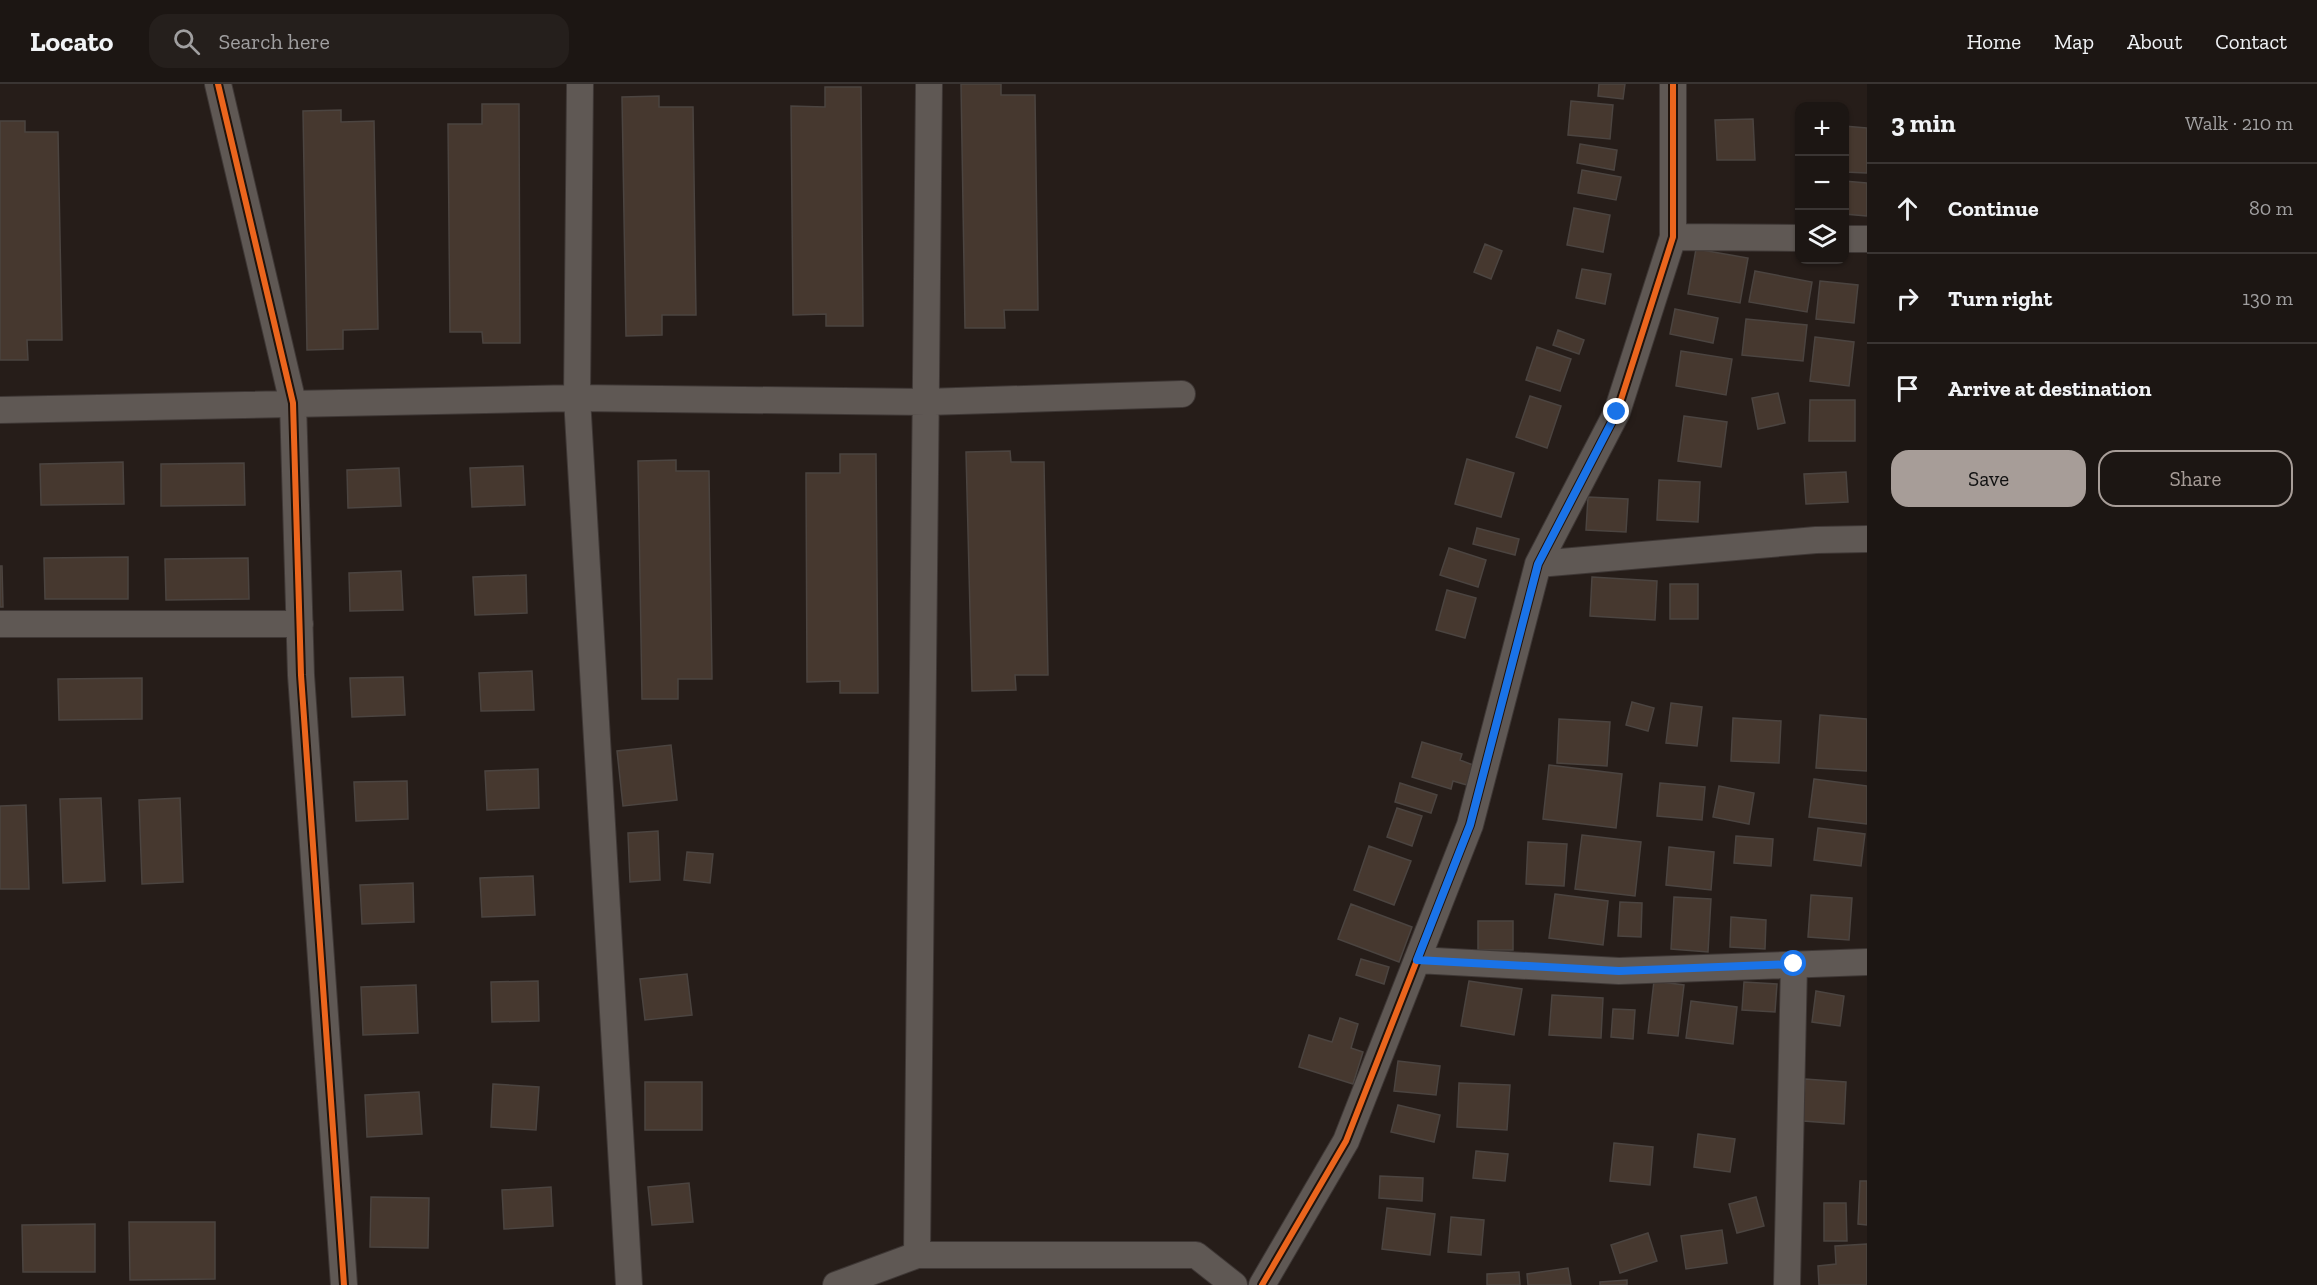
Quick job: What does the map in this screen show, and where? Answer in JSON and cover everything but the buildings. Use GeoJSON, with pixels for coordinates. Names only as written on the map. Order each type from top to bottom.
{"type":"FeatureCollection","features":[{"type":"Feature","properties":{"kind":"street"},"geometry":{"type":"LineString","coordinates":[[218,84],[293,403],[302,687],[344,1285]]}},
{"type":"Feature","properties":{"kind":"street"},"geometry":{"type":"LineString","coordinates":[[580,84],[577,398],[629,1285]]}},
{"type":"Feature","properties":{"kind":"street"},"geometry":{"type":"LineString","coordinates":[[916,1255],[929,84]]}},
{"type":"Feature","properties":{"kind":"street"},"geometry":{"type":"LineString","coordinates":[[1262,1285],[1346,1141],[1470,825],[1538,564],[1617,412],[1673,237],[1673,84]]}},
{"type":"Feature","properties":{"kind":"street"},"geometry":{"type":"LineString","coordinates":[[1673,237],[1795,238]]}},
{"type":"Feature","properties":{"kind":"street"},"geometry":{"type":"LineString","coordinates":[[1849,239],[1867,238]]}},
{"type":"Feature","properties":{"kind":"street"},"geometry":{"type":"LineString","coordinates":[[0,410],[577,398],[926,402],[1182,394]]}},
{"type":"Feature","properties":{"kind":"street"},"geometry":{"type":"LineString","coordinates":[[1538,564],[1816,540],[1867,539]]}},
{"type":"Feature","properties":{"kind":"street"},"geometry":{"type":"LineString","coordinates":[[0,624],[300,624]]}},
{"type":"Feature","properties":{"kind":"street"},"geometry":{"type":"LineString","coordinates":[[1417,960],[1619,971],[1867,962]]}},
{"type":"Feature","properties":{"kind":"street"},"geometry":{"type":"LineString","coordinates":[[1787,1285],[1794,964]]}},
{"type":"Feature","properties":{"kind":"street"},"geometry":{"type":"LineString","coordinates":[[836,1285],[916,1255],[1196,1255],[1234,1285]]}},
{"type":"Feature","properties":{"kind":"cycle path"},"geometry":{"type":"LineString","coordinates":[[218,84],[293,403],[301,675],[344,1285]]}},
{"type":"Feature","properties":{"kind":"cycle path"},"geometry":{"type":"LineString","coordinates":[[1262,1285],[1346,1141],[1470,825],[1538,564],[1617,412],[1673,237],[1673,84]]}},
{"type":"Feature","properties":{"kind":"route"},"geometry":{"type":"LineString","coordinates":[[1617,412],[1538,564],[1470,825],[1417,960],[1619,971],[1794,964]]}}]}
